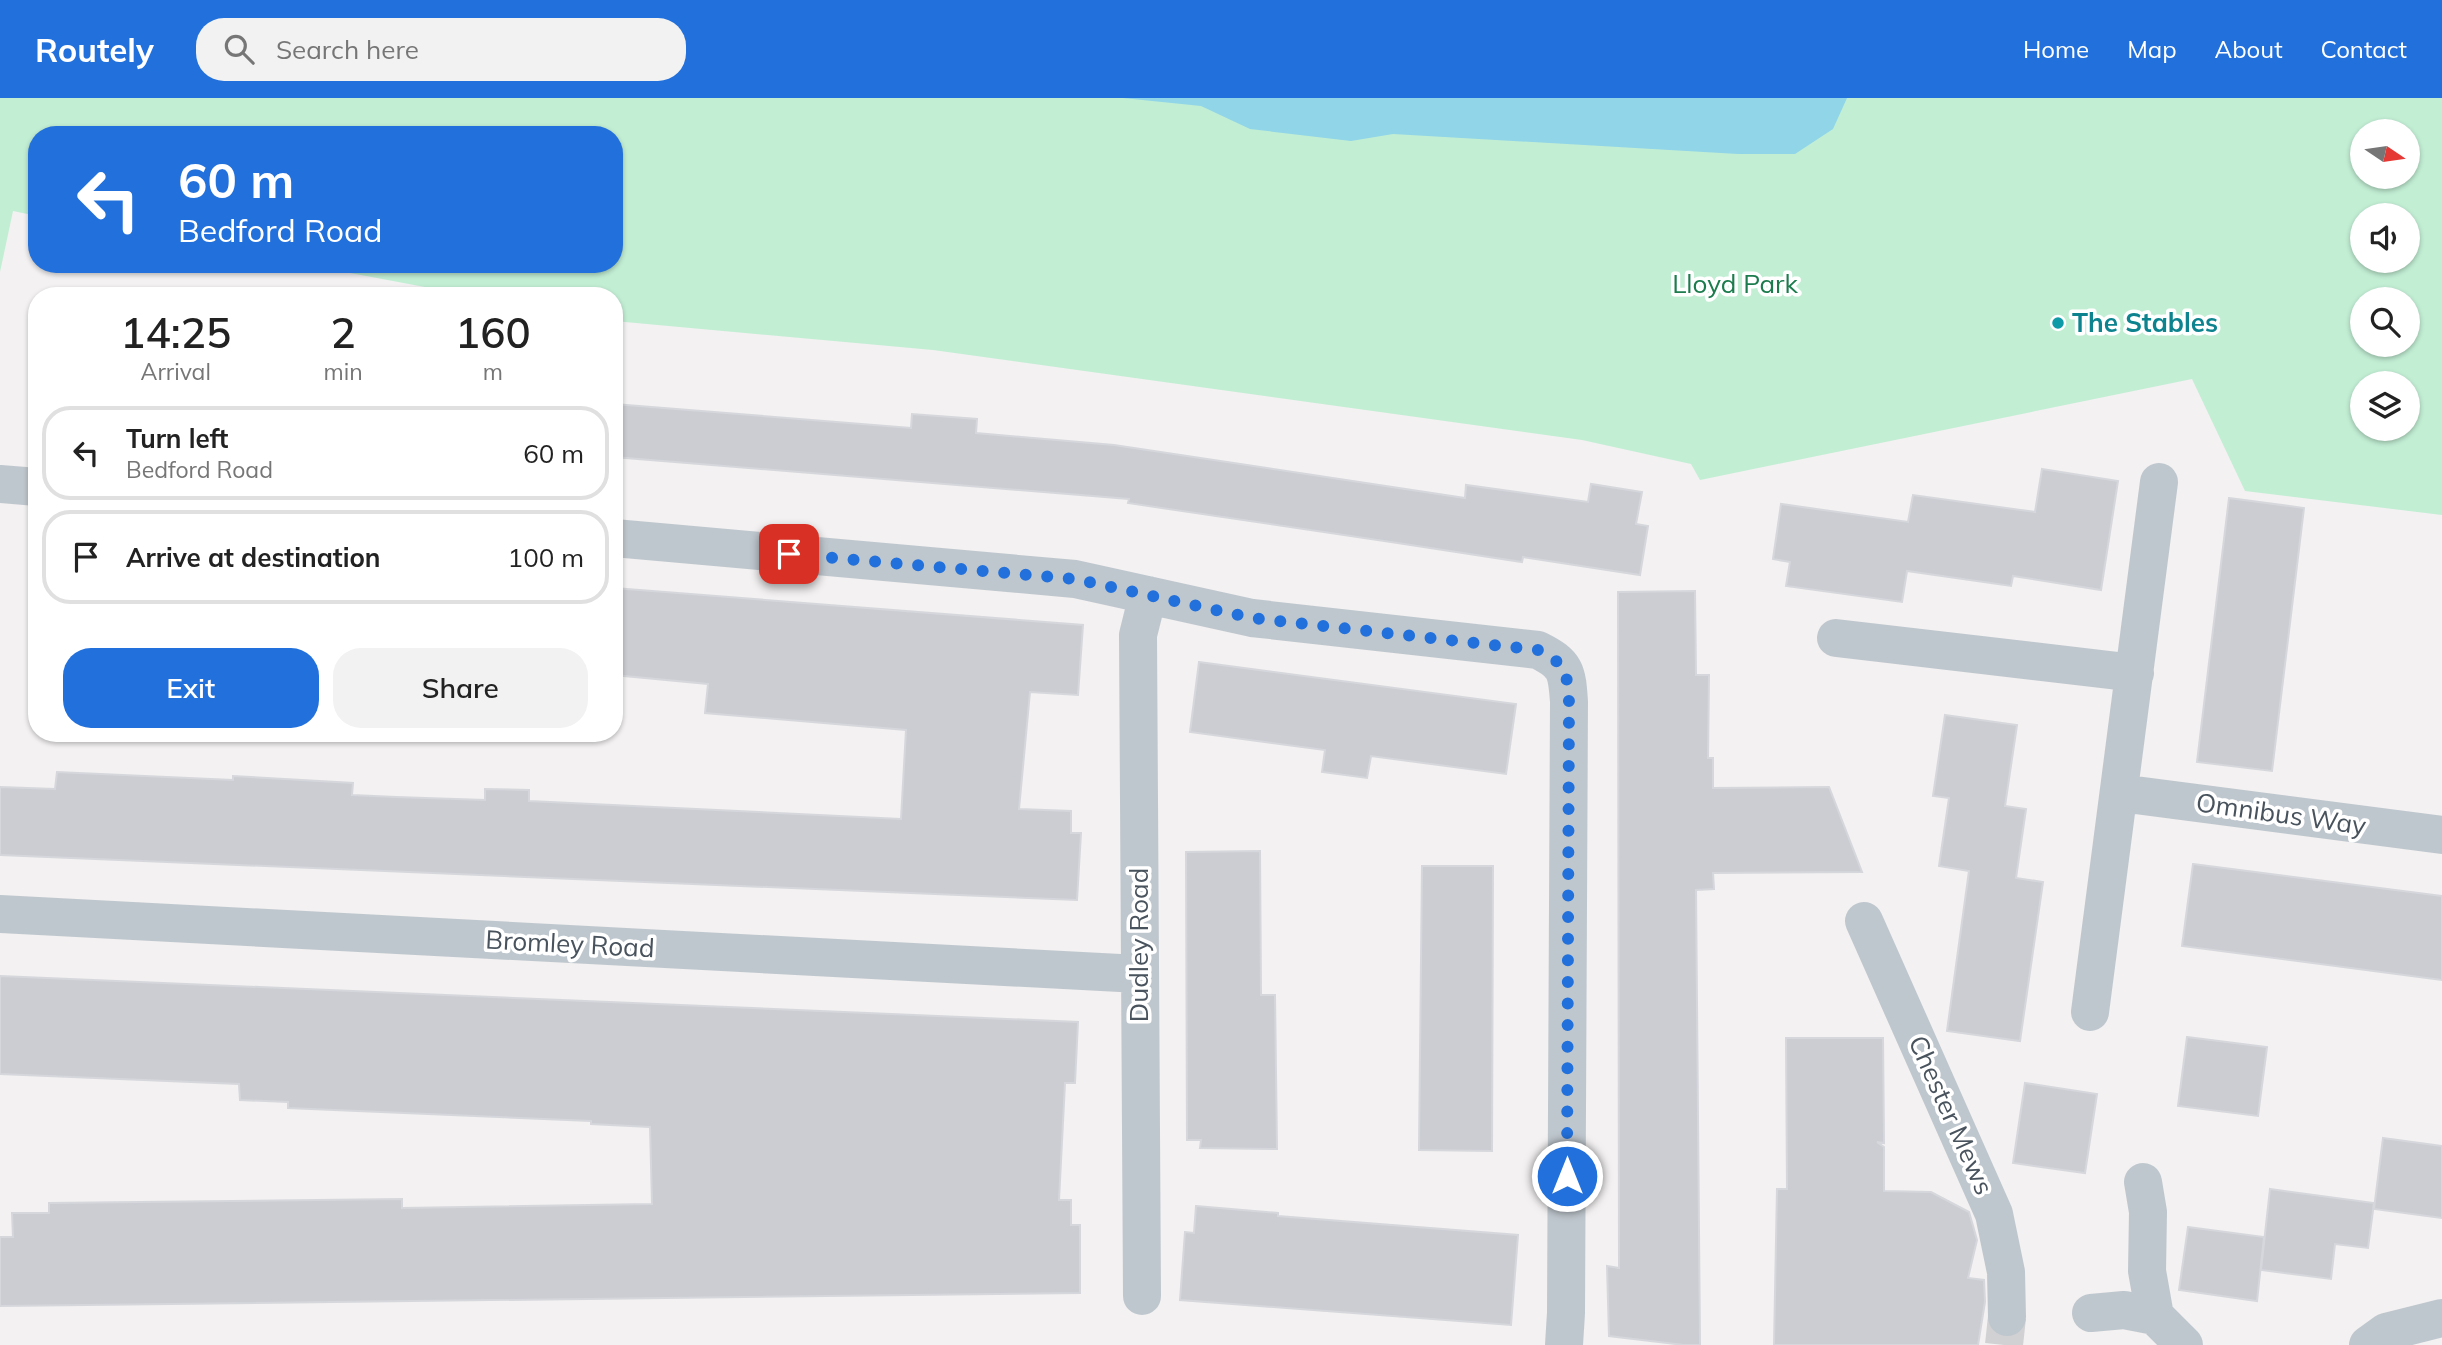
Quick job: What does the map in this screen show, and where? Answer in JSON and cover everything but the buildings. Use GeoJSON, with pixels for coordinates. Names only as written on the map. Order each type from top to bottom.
{"type":"FeatureCollection","features":[{"type":"Feature","properties":{"kind":"street"},"geometry":{"type":"LineString","coordinates":[[2090,1012],[2160,482]]}},
{"type":"Feature","properties":{"kind":"street"},"geometry":{"type":"LineString","coordinates":[[0,484],[28,486]]}},
{"type":"Feature","properties":{"kind":"street"},"geometry":{"type":"LineString","coordinates":[[623,539],[1075,579],[1252,618],[1538,650],[1557,660],[1567,675],[1569,702],[1564,1345]]}},
{"type":"Feature","properties":{"kind":"street","name":"Dudley Road"},"geometry":{"type":"LineString","coordinates":[[1142,1296],[1138,635],[1148,595]]}},
{"type":"Feature","properties":{"kind":"street"},"geometry":{"type":"LineString","coordinates":[[1836,638],[2134,673]]}},
{"type":"Feature","properties":{"kind":"street","name":"Omnibus Way"},"geometry":{"type":"LineString","coordinates":[[2120,793],[2442,835]]}},
{"type":"Feature","properties":{"kind":"street","name":"Bromley Road"},"geometry":{"type":"LineString","coordinates":[[0,914],[1139,974]]}},
{"type":"Feature","properties":{"kind":"street","name":"Chester Mews"},"geometry":{"type":"LineString","coordinates":[[1864,921],[1994,1214],[2006,1272],[2007,1317]]}},
{"type":"Feature","properties":{"kind":"street"},"geometry":{"type":"LineString","coordinates":[[2143,1182],[2148,1212],[2147,1271],[2155,1316],[2183,1345]]}},
{"type":"Feature","properties":{"kind":"street"},"geometry":{"type":"LineString","coordinates":[[2091,1313],[2124,1310],[2155,1316]]}},
{"type":"Feature","properties":{"kind":"street"},"geometry":{"type":"LineString","coordinates":[[2368,1345],[2386,1332],[2442,1318]]}},
{"type":"Feature","properties":{"kind":"green space","name":"Lloyd Park"},"geometry":{"type":"Polygon","coordinates":[[[0,98],[2442,98],[2442,515],[2245,491],[2192,379],[1700,480],[1691,464],[1582,440],[933,350],[623,322],[623,287],[425,287],[350,273],[623,273],[623,126],[28,126],[28,214],[13,211],[0,272],[0,98]]]}},
{"type":"Feature","properties":{"kind":"water"},"geometry":{"type":"Polygon","coordinates":[[[1123,98],[1847,98],[1833,129],[1795,154],[1738,154],[1393,134],[1351,141],[1250,129],[1201,106],[1123,98]]]}},
{"type":"Feature","properties":{"kind":"tunnel"},"geometry":{"type":"LineString","coordinates":[[2004,1345],[2007,1317]]}},
{"type":"Feature","properties":{"kind":"place","name":"The Stables"},"geometry":{"type":"Point","coordinates":[2058,323]}},
{"type":"Feature","properties":{"kind":"route"},"geometry":{"type":"LineString","coordinates":[[789,554],[1075,579],[1252,618],[1538,650],[1557,660],[1567,675],[1569,702],[1567,1176]]}}]}
